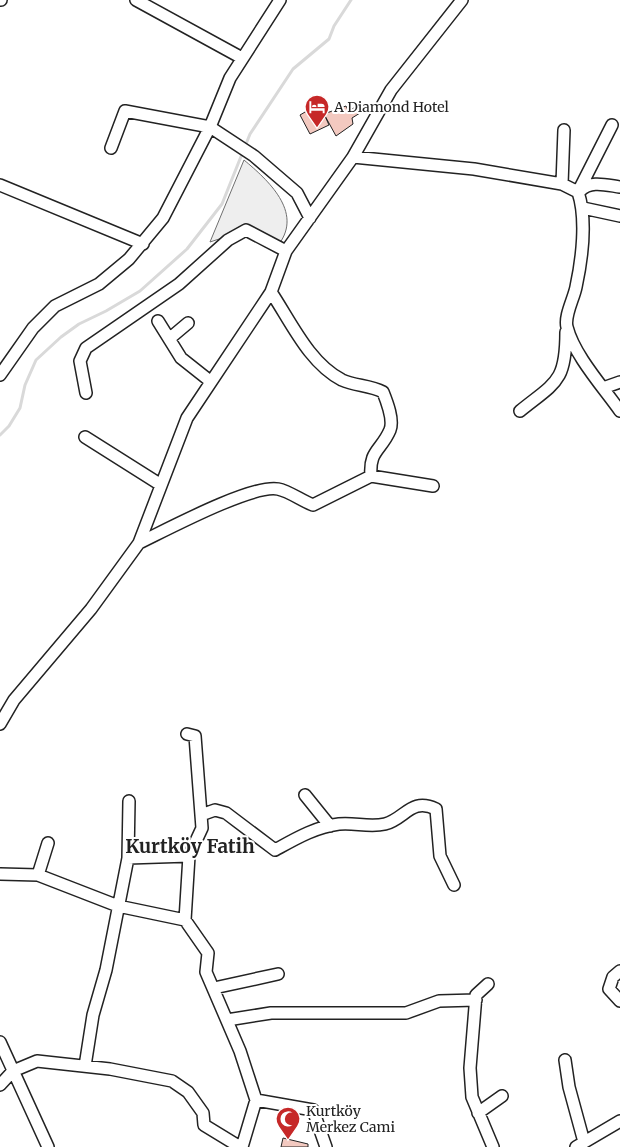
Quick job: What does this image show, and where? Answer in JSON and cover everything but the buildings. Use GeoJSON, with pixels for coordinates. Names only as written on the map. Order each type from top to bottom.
{"type":"FeatureCollection","features":[{"type":"Feature","properties":{"kind":"street"},"geometry":{"type":"LineString","coordinates":[[136,0],[242,58]]}},
{"type":"Feature","properties":{"kind":"street"},"geometry":{"type":"LineString","coordinates":[[0,375],[32,328],[55,306],[99,284],[129,259],[163,218],[210,126],[230,78],[280,0]]}},
{"type":"Feature","properties":{"kind":"street"},"geometry":{"type":"LineString","coordinates":[[0,724],[14,700],[91,609],[139,543],[186,418],[271,292],[286,251],[353,157],[391,90],[462,0]]}},
{"type":"Feature","properties":{"kind":"street"},"geometry":{"type":"LineString","coordinates":[[111,148],[126,111],[210,126],[254,156],[297,193],[310,218]]}},
{"type":"Feature","properties":{"kind":"street"},"geometry":{"type":"LineString","coordinates":[[520,411],[552,388],[565,362],[566,325],[576,286],[583,208],[578,192],[612,125]]}},
{"type":"Feature","properties":{"kind":"street"},"geometry":{"type":"LineString","coordinates":[[562,184],[564,130]]}},
{"type":"Feature","properties":{"kind":"street"},"geometry":{"type":"LineString","coordinates":[[353,157],[474,169],[562,184],[578,192]]}},
{"type":"Feature","properties":{"kind":"street"},"geometry":{"type":"LineString","coordinates":[[578,192],[585,186],[597,184],[620,187]]}},
{"type":"Feature","properties":{"kind":"street"},"geometry":{"type":"LineString","coordinates":[[0,185],[143,244]]}},
{"type":"Feature","properties":{"kind":"street"},"geometry":{"type":"LineString","coordinates":[[583,208],[620,216]]}},
{"type":"Feature","properties":{"kind":"street"},"geometry":{"type":"LineString","coordinates":[[86,393],[80,361],[86,348],[179,284],[228,240],[246,230],[286,251]]}},
{"type":"Feature","properties":{"kind":"street"},"geometry":{"type":"LineString","coordinates":[[271,292],[308,348],[326,371],[345,381],[371,386],[383,392],[388,406],[390,429],[370,461],[371,476]]}},
{"type":"Feature","properties":{"kind":"street"},"geometry":{"type":"LineString","coordinates":[[158,321],[181,358],[210,381]]}},
{"type":"Feature","properties":{"kind":"street"},"geometry":{"type":"LineString","coordinates":[[169,339],[188,324]]}},
{"type":"Feature","properties":{"kind":"street"},"geometry":{"type":"LineString","coordinates":[[566,325],[573,344],[620,411]]}},
{"type":"Feature","properties":{"kind":"street"},"geometry":{"type":"LineString","coordinates":[[603,388],[620,382]]}},
{"type":"Feature","properties":{"kind":"street"},"geometry":{"type":"LineString","coordinates":[[85,438],[161,485]]}},
{"type":"Feature","properties":{"kind":"street"},"geometry":{"type":"LineString","coordinates":[[139,543],[207,510],[262,490],[278,489],[313,506],[371,476],[433,486]]}},
{"type":"Feature","properties":{"kind":"street"},"geometry":{"type":"LineString","coordinates":[[0,1084],[13,1071],[37,1061],[85,1066],[172,1081],[188,1092],[203,1113],[204,1125],[241,1147],[256,1100],[240,1051],[206,972],[208,953],[185,920],[189,856],[202,828],[194,736],[187,734]]}},
{"type":"Feature","properties":{"kind":"street"},"geometry":{"type":"LineString","coordinates":[[306,795],[330,826]]}},
{"type":"Feature","properties":{"kind":"street"},"geometry":{"type":"LineString","coordinates":[[85,1066],[93,1015],[106,970],[128,858],[129,801]]}},
{"type":"Feature","properties":{"kind":"street"},"geometry":{"type":"LineString","coordinates":[[201,815],[215,810],[226,813],[275,850],[312,830],[340,824],[372,826],[388,824],[417,806],[428,805],[436,809],[440,856],[454,885]]}},
{"type":"Feature","properties":{"kind":"street"},"geometry":{"type":"LineString","coordinates":[[38,874],[48,843]]}},
{"type":"Feature","properties":{"kind":"street"},"geometry":{"type":"LineString","coordinates":[[128,858],[189,856]]}},
{"type":"Feature","properties":{"kind":"street"},"geometry":{"type":"LineString","coordinates":[[0,874],[38,874],[118,906],[185,920]]}},
{"type":"Feature","properties":{"kind":"street"},"geometry":{"type":"LineString","coordinates":[[620,971],[614,977],[609,989],[620,1001]]}},
{"type":"Feature","properties":{"kind":"street"},"geometry":{"type":"LineString","coordinates":[[214,988],[278,974]]}},
{"type":"Feature","properties":{"kind":"street"},"geometry":{"type":"LineString","coordinates":[[488,984],[476,995],[470,1068],[472,1097],[493,1147]]}},
{"type":"Feature","properties":{"kind":"street"},"geometry":{"type":"LineString","coordinates":[[227,1020],[271,1013],[406,1012],[439,1001],[476,1000]]}},
{"type":"Feature","properties":{"kind":"street"},"geometry":{"type":"LineString","coordinates":[[0,1042],[48,1147]]}},
{"type":"Feature","properties":{"kind":"street"},"geometry":{"type":"LineString","coordinates":[[565,1060],[568,1065],[569,1086],[580,1145],[620,1121]]}},
{"type":"Feature","properties":{"kind":"street"},"geometry":{"type":"LineString","coordinates":[[478,1113],[502,1096]]}},
{"type":"Feature","properties":{"kind":"street"},"geometry":{"type":"LineString","coordinates":[[256,1100],[313,1110],[326,1147]]}},
{"type":"Feature","properties":{"kind":"shaded area"},"geometry":{"type":"Polygon","coordinates":[[[244,160],[272,187],[285,209],[287,220],[285,232],[279,244],[237,233],[210,242],[244,160]]]}},
{"type":"Feature","properties":{"kind":"waterway"},"geometry":{"type":"LineString","coordinates":[[0,435],[9,426],[20,408],[25,385],[36,360],[61,337],[79,324],[140,291],[187,249],[222,204],[250,134],[293,69],[329,39],[334,26],[351,0]]}},
{"type":"Feature","properties":{"kind":"place","name":"A Diamond Hotel"},"geometry":{"type":"Point","coordinates":[317,128]}},
{"type":"Feature","properties":{"kind":"place","name":"Kurtköy Merkez Cami"},"geometry":{"type":"Point","coordinates":[288,1140]}},
{"type":"Feature","properties":{"kind":"district","name":"Kurtköy Fatih"},"geometry":{"type":"Point","coordinates":[190,846]}}]}
